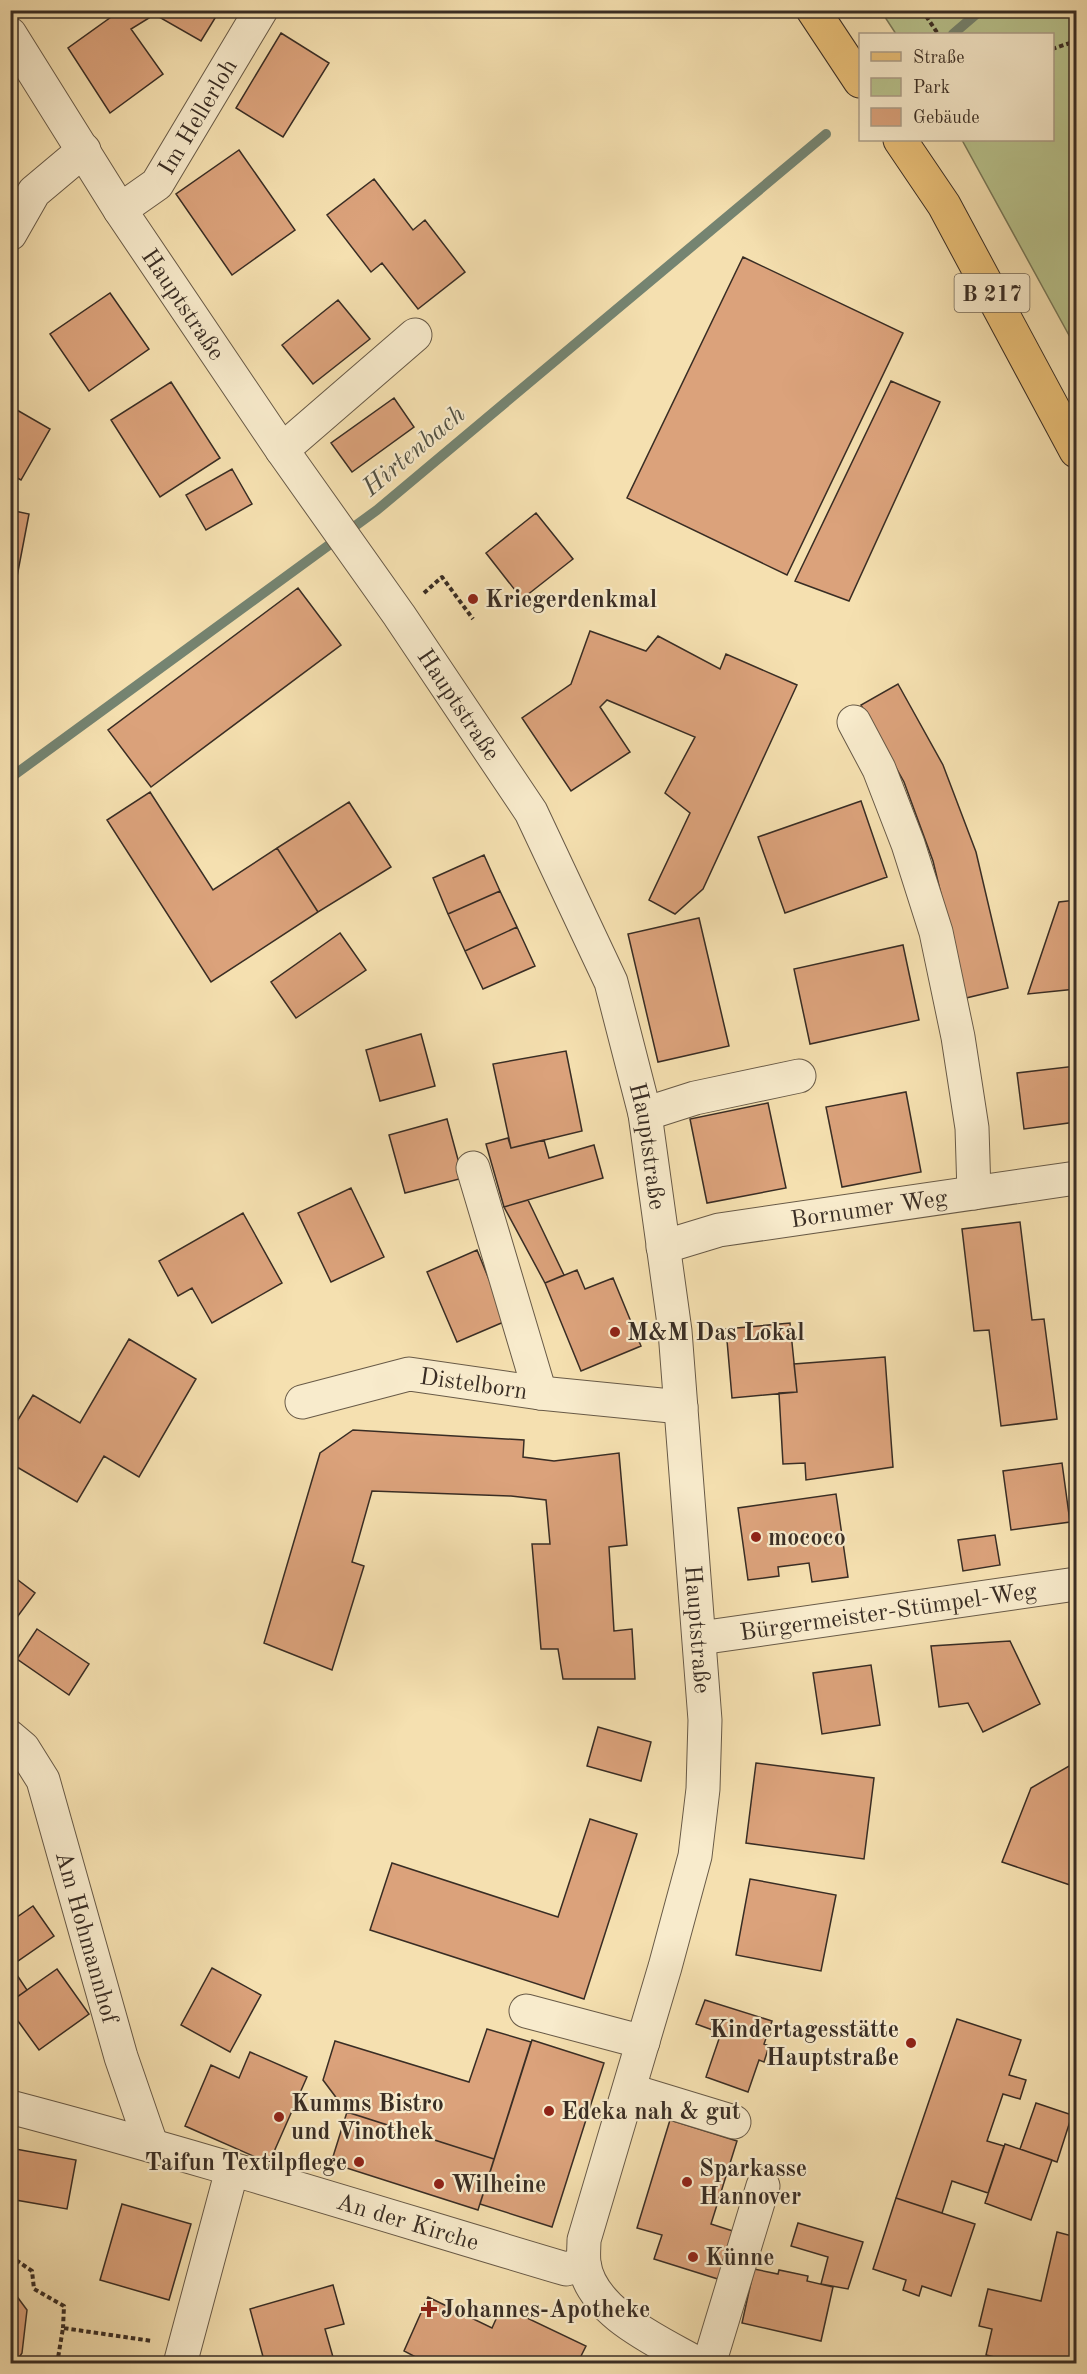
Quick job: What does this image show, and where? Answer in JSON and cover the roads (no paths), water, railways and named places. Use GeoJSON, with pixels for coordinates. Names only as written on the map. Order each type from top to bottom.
{"type":"FeatureCollection","features":[{"type":"Feature","properties":{"kind":"main road"},"geometry":{"type":"LineString","coordinates":[[813,10],[859,78]]}},
{"type":"Feature","properties":{"kind":"main road","name":"B 217"},"geometry":{"type":"LineString","coordinates":[[901,141],[944,205],[1077,451]]}},
{"type":"Feature","properties":{"kind":"street","name":"Im Hellerloh"},"geometry":{"type":"LineString","coordinates":[[120,210],[157,184],[261,10]]}},
{"type":"Feature","properties":{"kind":"street","name":"Hauptstraße"},"geometry":{"type":"LineString","coordinates":[[10,34],[120,210],[282,450],[399,615],[531,812],[611,982],[645,1114],[675,1331],[705,1720],[703,1789],[695,1856],[584,2240],[584,2264],[593,2289],[624,2321],[698,2364]]}},
{"type":"Feature","properties":{"kind":"street"},"geometry":{"type":"LineString","coordinates":[[10,234],[34,192],[84,150]]}},
{"type":"Feature","properties":{"kind":"street"},"geometry":{"type":"LineString","coordinates":[[282,450],[415,335]]}},
{"type":"Feature","properties":{"kind":"street"},"geometry":{"type":"LineString","coordinates":[[854,722],[879,769],[908,844],[936,932],[958,1037],[972,1128],[974,1193]]}},
{"type":"Feature","properties":{"kind":"street"},"geometry":{"type":"LineString","coordinates":[[645,1114],[695,1098],[799,1076]]}},
{"type":"Feature","properties":{"kind":"street","name":"Distelborn"},"geometry":{"type":"LineString","coordinates":[[473,1168],[540,1393]]}},
{"type":"Feature","properties":{"kind":"street","name":"Bornumer Weg"},"geometry":{"type":"LineString","coordinates":[[663,1246],[719,1230],[1077,1178]]}},
{"type":"Feature","properties":{"kind":"street","name":"Distelborn"},"geometry":{"type":"LineString","coordinates":[[302,1402],[409,1374],[540,1393],[681,1407]]}},
{"type":"Feature","properties":{"kind":"street","name":"Bürgermeister-Stümpel-Weg"},"geometry":{"type":"LineString","coordinates":[[700,1638],[1077,1584]]}},
{"type":"Feature","properties":{"kind":"street","name":"Am Hohmannhof"},"geometry":{"type":"LineString","coordinates":[[10,1737],[23,1748],[44,1780],[121,2057],[151,2144]]}},
{"type":"Feature","properties":{"kind":"street"},"geometry":{"type":"LineString","coordinates":[[526,2011],[643,2042]]}},
{"type":"Feature","properties":{"kind":"street"},"geometry":{"type":"LineString","coordinates":[[628,2090],[734,2122]]}},
{"type":"Feature","properties":{"kind":"street","name":"An der Kirche"},"geometry":{"type":"LineString","coordinates":[[10,2107],[151,2144],[566,2269],[584,2264]]}},
{"type":"Feature","properties":{"kind":"street"},"geometry":{"type":"LineString","coordinates":[[183,2354],[232,2170]]}},
{"type":"Feature","properties":{"kind":"street"},"geometry":{"type":"LineString","coordinates":[[709,2364],[763,2186]]}},
{"type":"Feature","properties":{"kind":"waterway","name":"Hirtenbach"},"geometry":{"type":"LineString","coordinates":[[954,33],[981,10]]}},
{"type":"Feature","properties":{"kind":"waterway","name":"Hirtenbach"},"geometry":{"type":"LineString","coordinates":[[10,778],[377,510],[826,134]]}},
{"type":"Feature","properties":{"kind":"place","name":"Kriegerdenkmal"},"geometry":{"type":"Point","coordinates":[473,599]}},
{"type":"Feature","properties":{"kind":"place","name":"M&M Das Lokal"},"geometry":{"type":"Point","coordinates":[615,1332]}},
{"type":"Feature","properties":{"kind":"place","name":"mococo"},"geometry":{"type":"Point","coordinates":[756,1537]}},
{"type":"Feature","properties":{"kind":"place","name":"Kindertagesstätte Hauptstraße"},"geometry":{"type":"Point","coordinates":[911,2043]}},
{"type":"Feature","properties":{"kind":"place","name":"Edeka nah & gut"},"geometry":{"type":"Point","coordinates":[549,2111]}},
{"type":"Feature","properties":{"kind":"place","name":"Kumms Bistro und Vinothek"},"geometry":{"type":"Point","coordinates":[279,2117]}},
{"type":"Feature","properties":{"kind":"place","name":"Taifun Textilpflege"},"geometry":{"type":"Point","coordinates":[359,2162]}},
{"type":"Feature","properties":{"kind":"place","name":"Sparkasse Hannover"},"geometry":{"type":"Point","coordinates":[687,2182]}},
{"type":"Feature","properties":{"kind":"place","name":"Wilheine"},"geometry":{"type":"Point","coordinates":[439,2184]}},
{"type":"Feature","properties":{"kind":"place","name":"Künne"},"geometry":{"type":"Point","coordinates":[693,2257]}},
{"type":"Feature","properties":{"kind":"place","name":"Johannes-Apotheke"},"geometry":{"type":"Point","coordinates":[429,2309]}}]}
